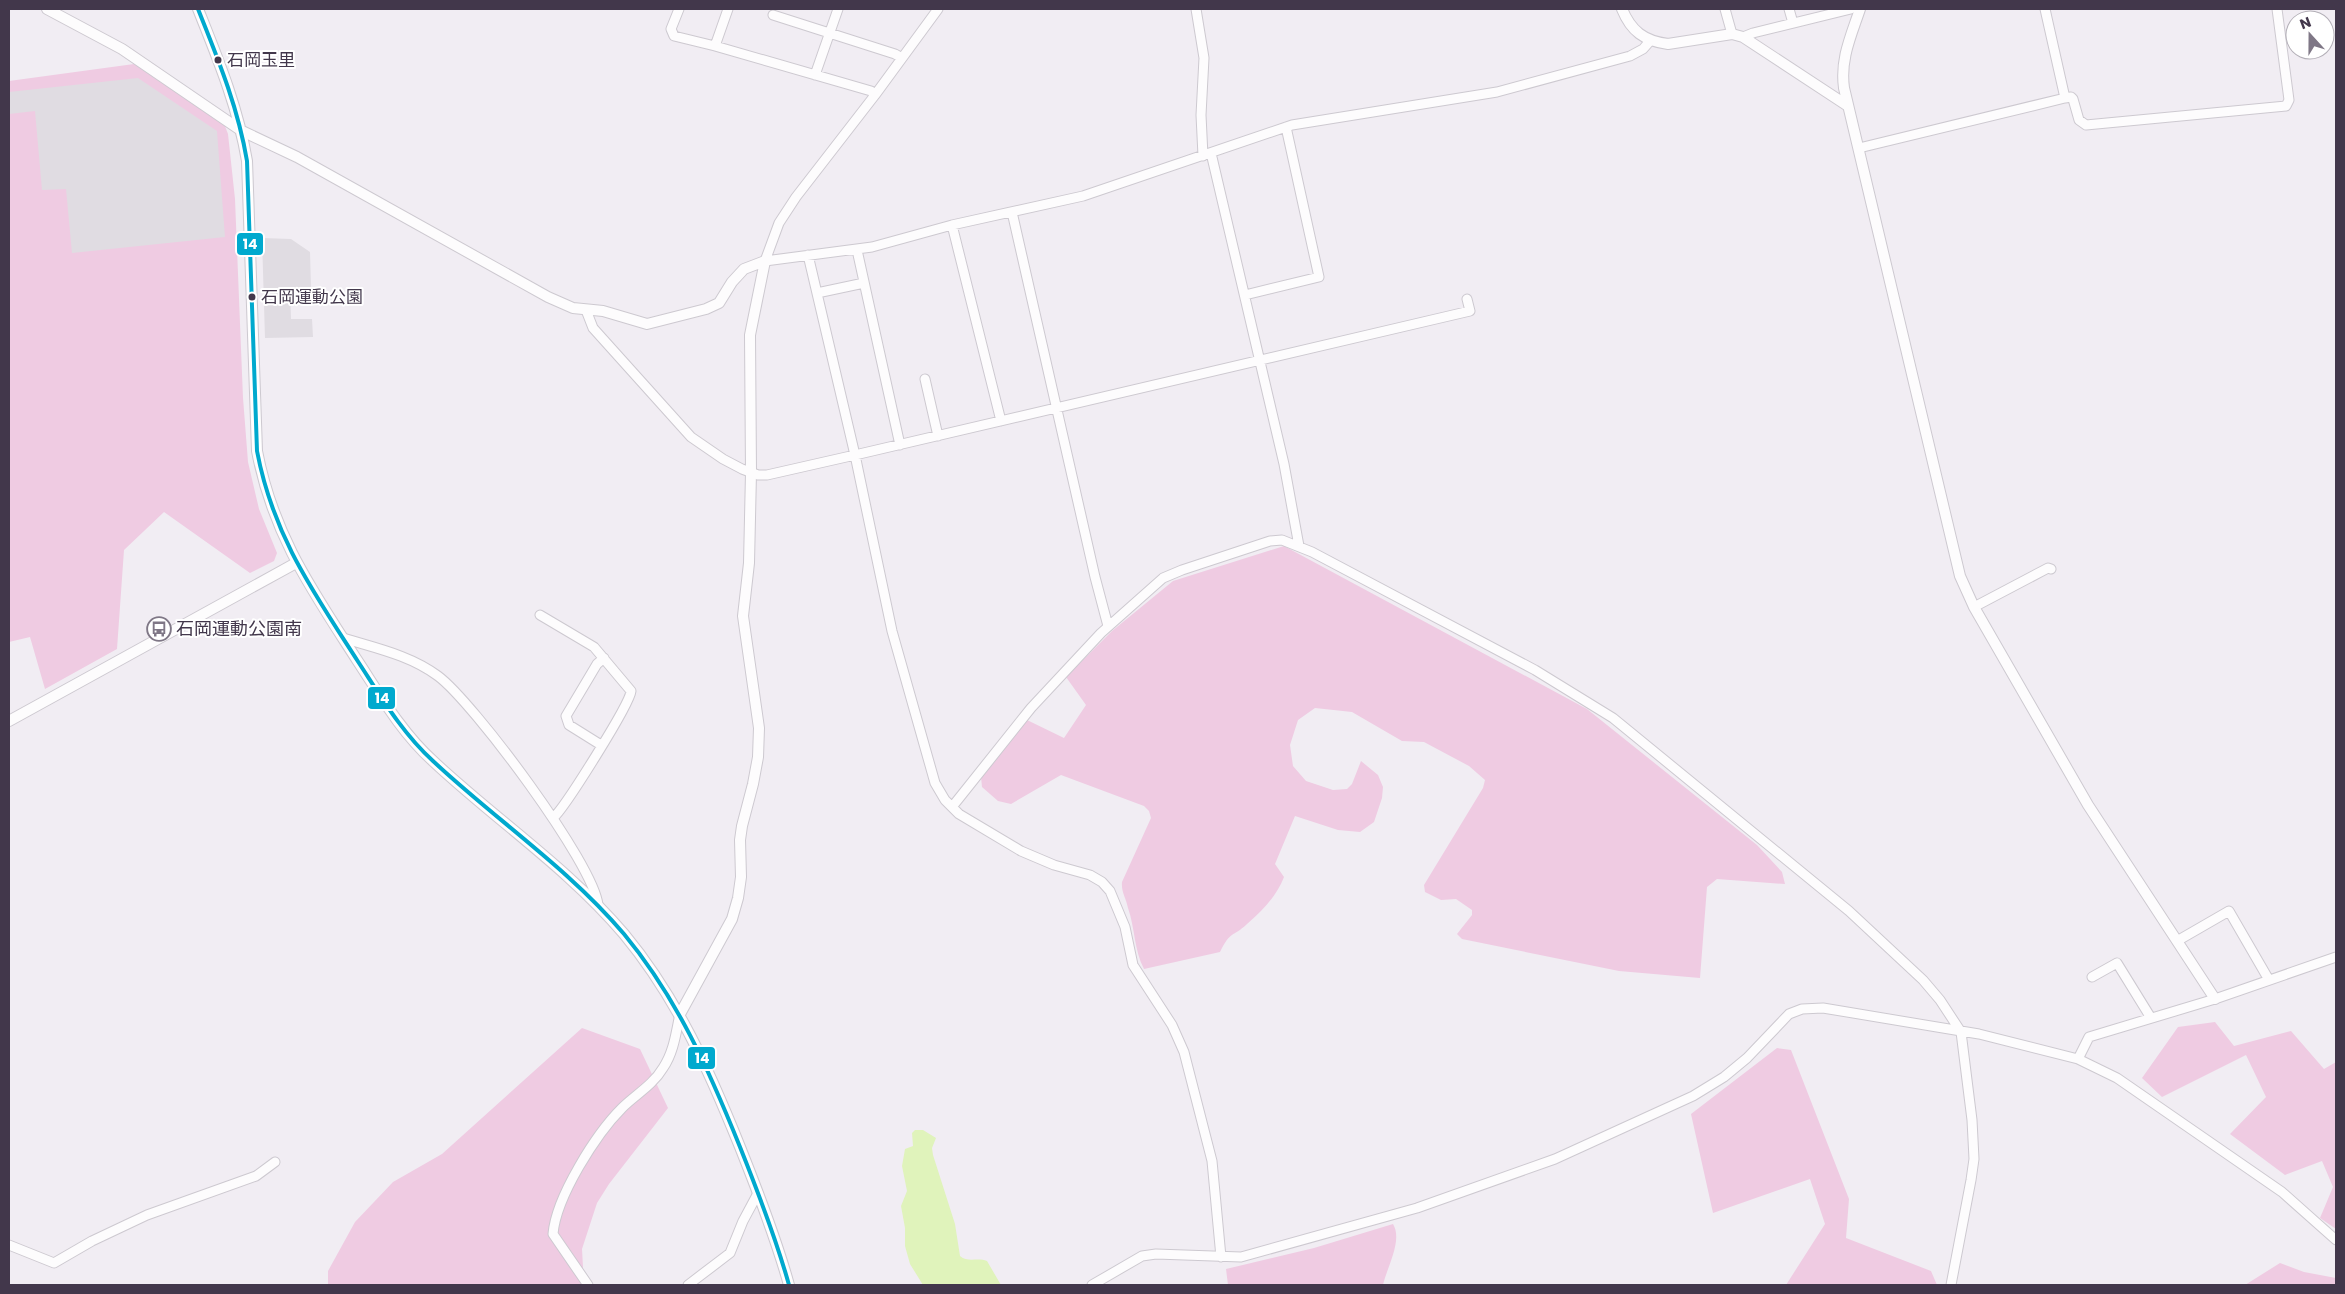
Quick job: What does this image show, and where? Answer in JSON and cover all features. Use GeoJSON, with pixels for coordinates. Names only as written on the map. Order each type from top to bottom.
{"type":"FeatureCollection","features":[{"type":"Feature","properties":{"kind":"street"},"geometry":{"type":"LineString","coordinates":[[47,9],[122,49],[242,131],[297,157],[548,297],[573,308],[603,311],[647,324],[706,309],[719,303],[732,282],[744,269],[764,261],[857,250],[952,225],[1083,196],[1286,127],[1333,117],[1497,92],[1630,56],[1643,49],[1650,41]]}},
{"type":"Feature","properties":{"kind":"street"},"geometry":{"type":"LineString","coordinates":[[198,9],[232,97],[242,131],[250,196],[257,451],[272,510],[296,563],[395,718],[418,747],[455,781],[564,872],[598,905],[644,959],[680,1014],[711,1075],[758,1193],[789,1285]]}},
{"type":"Feature","properties":{"kind":"street"},"geometry":{"type":"LineString","coordinates":[[679,9],[671,29],[674,36],[871,91],[875,95]]}},
{"type":"Feature","properties":{"kind":"street"},"geometry":{"type":"LineString","coordinates":[[715,46],[728,9]]}},
{"type":"Feature","properties":{"kind":"street"},"geometry":{"type":"LineString","coordinates":[[815,75],[838,9]]}},
{"type":"Feature","properties":{"kind":"street"},"geometry":{"type":"LineString","coordinates":[[588,1285],[553,1234],[560,1208],[592,1145],[608,1123],[663,1070],[670,1055],[680,1014],[732,919],[738,898],[741,877],[740,840],[756,770],[759,728],[743,616],[749,563],[751,473],[750,335],[764,261],[783,216],[938,9]]}},
{"type":"Feature","properties":{"kind":"street"},"geometry":{"type":"LineString","coordinates":[[1196,9],[1204,58],[1205,86],[1201,115],[1207,155],[1245,295],[1284,464],[1299,546]]}},
{"type":"Feature","properties":{"kind":"street"},"geometry":{"type":"LineString","coordinates":[[1622,9],[1632,28],[1650,41],[1668,44],[1732,34],[1743,37],[1848,106]]}},
{"type":"Feature","properties":{"kind":"street"},"geometry":{"type":"LineString","coordinates":[[1724,9],[1732,34]]}},
{"type":"Feature","properties":{"kind":"street"},"geometry":{"type":"LineString","coordinates":[[1789,9],[1793,23]]}},
{"type":"Feature","properties":{"kind":"street"},"geometry":{"type":"LineString","coordinates":[[1743,37],[1851,9]]}},
{"type":"Feature","properties":{"kind":"street"},"geometry":{"type":"LineString","coordinates":[[1860,9],[1842,65],[1843,82],[1955,557],[1966,593],[2088,805],[2215,999]]}},
{"type":"Feature","properties":{"kind":"street"},"geometry":{"type":"LineString","coordinates":[[2045,9],[2065,98]]}},
{"type":"Feature","properties":{"kind":"street"},"geometry":{"type":"LineString","coordinates":[[1859,148],[2071,97],[2079,120],[2086,125],[2286,106],[2289,100],[2278,9]]}},
{"type":"Feature","properties":{"kind":"street"},"geometry":{"type":"LineString","coordinates":[[773,15],[895,54],[902,58]]}},
{"type":"Feature","properties":{"kind":"street"},"geometry":{"type":"LineString","coordinates":[[1245,295],[1319,277],[1286,127]]}},
{"type":"Feature","properties":{"kind":"street"},"geometry":{"type":"LineString","coordinates":[[1012,212],[1095,577],[1108,626]]}},
{"type":"Feature","properties":{"kind":"street"},"geometry":{"type":"LineString","coordinates":[[952,225],[1002,420]]}},
{"type":"Feature","properties":{"kind":"street"},"geometry":{"type":"LineString","coordinates":[[857,250],[900,445]]}},
{"type":"Feature","properties":{"kind":"street"},"geometry":{"type":"LineString","coordinates":[[808,255],[855,455],[892,631],[935,783],[959,814],[1020,851],[1054,865],[1090,875],[1102,882],[1110,891],[1125,927],[1133,965],[1172,1025],[1184,1052],[1212,1161],[1221,1257]]}},
{"type":"Feature","properties":{"kind":"street"},"geometry":{"type":"LineString","coordinates":[[817,293],[864,283]]}},
{"type":"Feature","properties":{"kind":"street"},"geometry":{"type":"LineString","coordinates":[[586,310],[593,328],[691,437],[724,460],[751,473],[766,475],[1470,311],[1467,299]]}},
{"type":"Feature","properties":{"kind":"street"},"geometry":{"type":"LineString","coordinates":[[925,379],[938,436]]}},
{"type":"Feature","properties":{"kind":"street"},"geometry":{"type":"LineString","coordinates":[[952,807],[1031,708],[1108,626],[1170,574],[1270,541],[1282,540],[1299,546],[1535,670],[1613,718],[1883,940],[1940,1000],[1961,1032],[1972,1120],[1974,1159],[1950,1285]]}},
{"type":"Feature","properties":{"kind":"street"},"geometry":{"type":"LineString","coordinates":[[9,722],[296,563]]}},
{"type":"Feature","properties":{"kind":"street"},"geometry":{"type":"LineString","coordinates":[[1974,607],[2048,568],[2051,569]]}},
{"type":"Feature","properties":{"kind":"street"},"geometry":{"type":"LineString","coordinates":[[540,615],[590,644],[629,688],[631,695],[560,812],[553,818]]}},
{"type":"Feature","properties":{"kind":"street"},"geometry":{"type":"LineString","coordinates":[[343,638],[418,664],[447,683],[502,746],[553,818],[593,885],[598,905]]}},
{"type":"Feature","properties":{"kind":"street"},"geometry":{"type":"LineString","coordinates":[[601,745],[568,725],[566,716],[597,664],[604,658]]}},
{"type":"Feature","properties":{"kind":"street"},"geometry":{"type":"LineString","coordinates":[[2177,941],[2229,911],[2269,980]]}},
{"type":"Feature","properties":{"kind":"street"},"geometry":{"type":"LineString","coordinates":[[2078,1059],[2089,1037],[2215,999],[2336,957]]}},
{"type":"Feature","properties":{"kind":"street"},"geometry":{"type":"LineString","coordinates":[[2092,977],[2117,963],[2151,1018]]}},
{"type":"Feature","properties":{"kind":"street"},"geometry":{"type":"LineString","coordinates":[[1092,1285],[1142,1256],[1156,1254],[1241,1257],[1417,1208],[1555,1159],[1693,1096],[1724,1077],[1752,1054],[1789,1014],[1802,1009],[1823,1008],[2008,1040],[2078,1059],[2125,1084],[2282,1192],[2336,1240]]}},
{"type":"Feature","properties":{"kind":"street"},"geometry":{"type":"LineString","coordinates":[[9,1245],[54,1263],[92,1241],[147,1215],[256,1176],[275,1162]]}},
{"type":"Feature","properties":{"kind":"street"},"geometry":{"type":"LineString","coordinates":[[688,1285],[730,1253],[743,1221],[758,1193]]}},
{"type":"Feature","properties":{"kind":"shaded area","name":"石岡運動公園"},"geometry":{"type":"Polygon","coordinates":[[[134,64],[225,126],[228,134],[235,199],[243,398],[248,462],[259,509],[277,553],[274,561],[250,573],[164,512],[124,550],[117,649],[45,689],[30,637],[9,642],[9,81],[134,64]]]}},
{"type":"Feature","properties":{"kind":"shaded area"},"geometry":{"type":"Polygon","coordinates":[[[138,78],[217,131],[225,237],[72,253],[66,189],[42,190],[35,111],[9,114],[9,92],[138,78]]]}},
{"type":"Feature","properties":{"kind":"shaded area"},"geometry":{"type":"Polygon","coordinates":[[[262,238],[291,239],[310,252],[311,288],[290,288],[291,319],[312,319],[313,337],[265,338],[262,238]]]}},
{"type":"Feature","properties":{"kind":"shaded area"},"geometry":{"type":"Polygon","coordinates":[[[1284,546],[1587,709],[1757,845],[1782,872],[1785,884],[1717,879],[1707,887],[1700,978],[1619,971],[1462,939],[1457,934],[1472,915],[1472,910],[1456,899],[1441,900],[1425,892],[1424,885],[1483,788],[1485,780],[1469,766],[1424,742],[1402,741],[1352,712],[1315,708],[1298,720],[1290,745],[1293,766],[1306,781],[1333,790],[1347,789],[1352,784],[1361,761],[1378,775],[1383,787],[1382,798],[1374,822],[1360,832],[1338,830],[1295,816],[1275,864],[1284,877],[1273,897],[1258,914],[1229,937],[1220,952],[1144,969],[1138,954],[1122,882],[1151,818],[1149,811],[1144,806],[1061,775],[1011,804],[998,801],[982,787],[981,777],[1027,720],[1064,738],[1086,705],[1066,677],[1112,631],[1173,581],[1284,546]]]}},
{"type":"Feature","properties":{"kind":"shaded area"},"geometry":{"type":"Polygon","coordinates":[[[2215,1022],[2234,1046],[2291,1031],[2324,1069],[2336,1062],[2336,1229],[2320,1218],[2333,1187],[2322,1161],[2285,1175],[2230,1134],[2266,1097],[2246,1055],[2162,1097],[2142,1078],[2178,1027],[2215,1022]]]}},
{"type":"Feature","properties":{"kind":"shaded area"},"geometry":{"type":"Polygon","coordinates":[[[582,1028],[640,1049],[668,1108],[609,1184],[597,1203],[582,1249],[584,1285],[328,1285],[328,1271],[355,1222],[393,1182],[442,1154],[582,1028]]]}},
{"type":"Feature","properties":{"kind":"shaded area"},"geometry":{"type":"Polygon","coordinates":[[[1777,1048],[1791,1050],[1849,1199],[1846,1238],[1931,1271],[1937,1285],[1786,1285],[1825,1224],[1810,1179],[1713,1213],[1691,1114],[1777,1048]]]}},
{"type":"Feature","properties":{"kind":"shaded area"},"geometry":{"type":"Polygon","coordinates":[[[915,1130],[923,1130],[936,1138],[932,1148],[933,1155],[955,1224],[960,1256],[966,1259],[987,1261],[1001,1285],[923,1285],[910,1264],[905,1246],[905,1228],[901,1206],[907,1191],[902,1166],[905,1149],[913,1146],[912,1133],[915,1130]]]}},
{"type":"Feature","properties":{"kind":"shaded area"},"geometry":{"type":"Polygon","coordinates":[[[1393,1224],[1396,1230],[1395,1246],[1383,1285],[1228,1285],[1226,1269],[1314,1248],[1393,1224]]]}},
{"type":"Feature","properties":{"kind":"shaded area"},"geometry":{"type":"Polygon","coordinates":[[[2280,1263],[2304,1272],[2336,1278],[2336,1285],[2245,1285],[2280,1263]]]}},
{"type":"Feature","properties":{"kind":"transit line","name":"14"},"geometry":{"type":"LineString","coordinates":[[198,9],[233,102],[247,161],[257,451],[264,481],[284,536],[296,561],[325,610],[383,700],[421,750],[579,887],[624,934],[660,983],[704,1063],[728,1118],[766,1215],[789,1285]]}},
{"type":"Feature","properties":{"kind":"place","name":"石岡玉里"},"geometry":{"type":"Point","coordinates":[218,60]}},
{"type":"Feature","properties":{"kind":"place","name":"石岡運動公園"},"geometry":{"type":"Point","coordinates":[252,297]}},
{"type":"Feature","properties":{"kind":"place","name":"石岡運動公園南"},"geometry":{"type":"Point","coordinates":[159,629]}}]}
